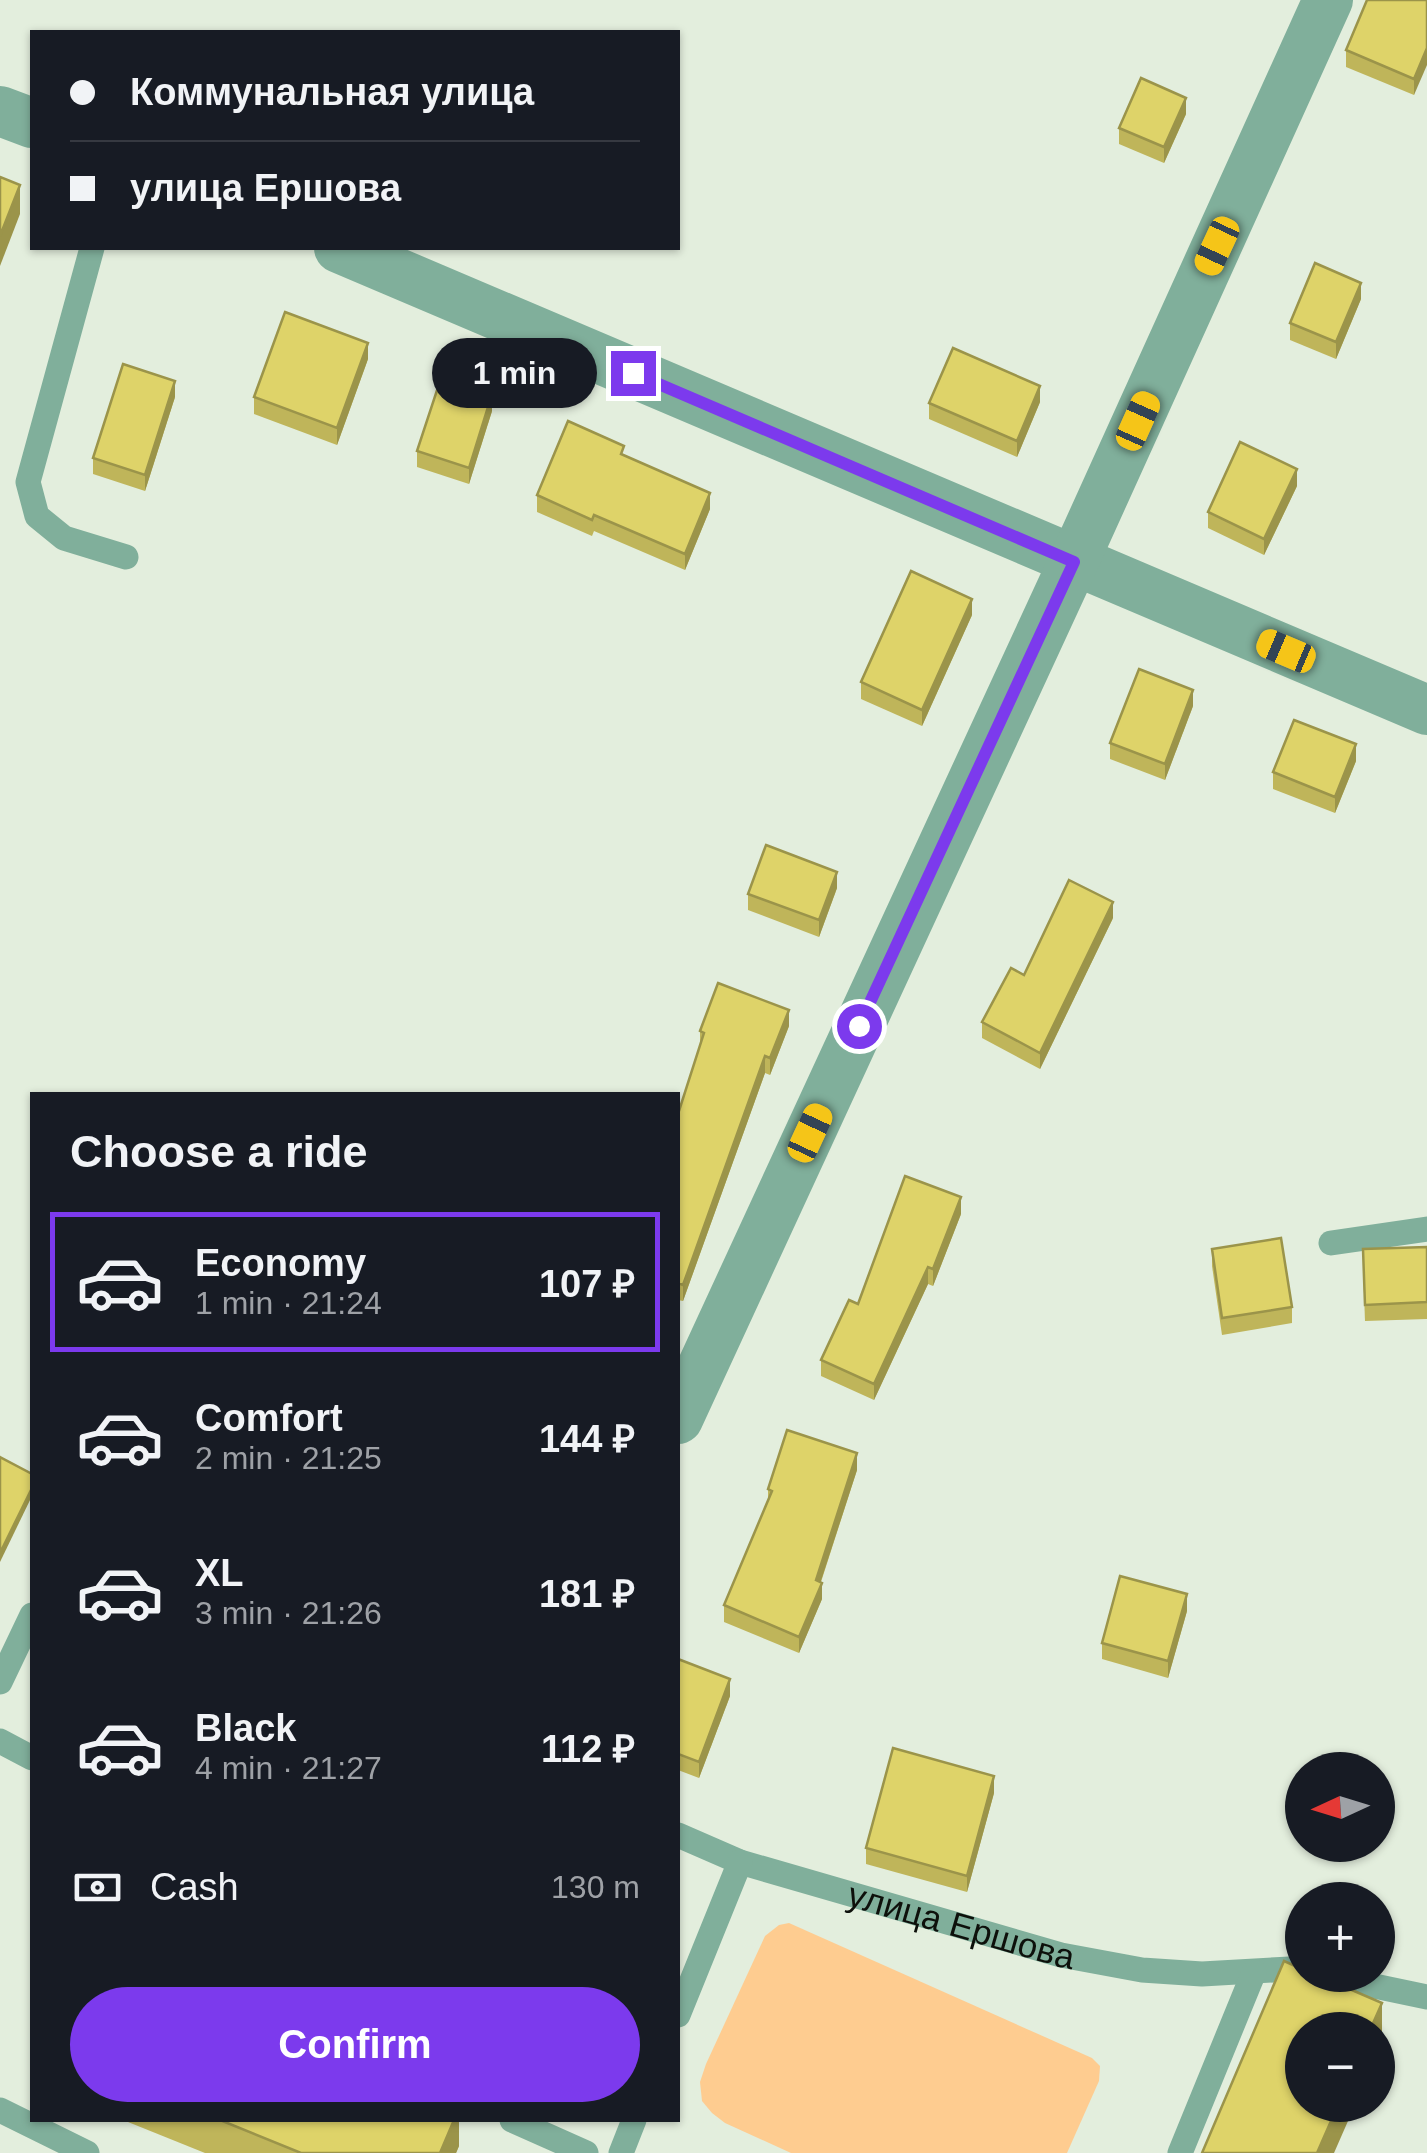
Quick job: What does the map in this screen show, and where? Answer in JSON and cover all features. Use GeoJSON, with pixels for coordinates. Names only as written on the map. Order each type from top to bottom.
{"type":"FeatureCollection","features":[{"type":"Feature","properties":{"kind":"street"},"geometry":{"type":"LineString","coordinates":[[680,1415],[1074,562],[1328,0]]}},
{"type":"Feature","properties":{"kind":"street"},"geometry":{"type":"LineString","coordinates":[[0,111],[30,122]]}},
{"type":"Feature","properties":{"kind":"street"},"geometry":{"type":"LineString","coordinates":[[344,250],[1427,710]]}},
{"type":"Feature","properties":{"kind":"lane"},"geometry":{"type":"LineString","coordinates":[[91,250],[28,482],[37,516],[64,538],[126,558]]}},
{"type":"Feature","properties":{"kind":"lane"},"geometry":{"type":"LineString","coordinates":[[1331,1242],[1427,1229]]}},
{"type":"Feature","properties":{"kind":"lane"},"geometry":{"type":"LineString","coordinates":[[0,1682],[30,1619]]}},
{"type":"Feature","properties":{"kind":"lane"},"geometry":{"type":"LineString","coordinates":[[0,1742],[30,1757]]}},
{"type":"Feature","properties":{"kind":"lane","name":"улица Ершова"},"geometry":{"type":"LineString","coordinates":[[680,1837],[740,1862],[1061,1955],[1142,1970],[1202,1974],[1285,1969]]}},
{"type":"Feature","properties":{"kind":"lane"},"geometry":{"type":"LineString","coordinates":[[680,2010],[740,1862]]}},
{"type":"Feature","properties":{"kind":"lane"},"geometry":{"type":"LineString","coordinates":[[1180,2153],[1254,1972]]}},
{"type":"Feature","properties":{"kind":"lane"},"geometry":{"type":"LineString","coordinates":[[1395,1990],[1427,1997]]}},
{"type":"Feature","properties":{"kind":"lane"},"geometry":{"type":"LineString","coordinates":[[1,2114],[87,2153]]}},
{"type":"Feature","properties":{"kind":"lane"},"geometry":{"type":"LineString","coordinates":[[516,2122],[586,2153]]}},
{"type":"Feature","properties":{"kind":"lane"},"geometry":{"type":"LineString","coordinates":[[620,2153],[633,2122]]}},
{"type":"Feature","properties":{"kind":"shaded area"},"geometry":{"type":"Polygon","coordinates":[[[789,1923],[1092,2058],[1100,2066],[1099,2081],[1067,2153],[791,2153],[725,2123],[712,2113],[702,2101],[700,2082],[706,2064],[765,1936],[779,1925],[789,1923]]]}},
{"type":"Feature","properties":{"kind":"building"},"geometry":{"type":"Polygon","coordinates":[[[1367,0],[1427,0],[1427,48],[1414,79],[1346,50],[1367,0]]]}},
{"type":"Feature","properties":{"kind":"building"},"geometry":{"type":"Polygon","coordinates":[[[1141,78],[1186,98],[1164,147],[1119,128],[1141,78]]]}},
{"type":"Feature","properties":{"kind":"building"},"geometry":{"type":"Polygon","coordinates":[[[0,177],[20,185],[0,236],[0,177]]]}},
{"type":"Feature","properties":{"kind":"building"},"geometry":{"type":"Polygon","coordinates":[[[1315,263],[1361,283],[1336,342],[1290,323],[1315,263]]]}},
{"type":"Feature","properties":{"kind":"building"},"geometry":{"type":"Polygon","coordinates":[[[285,312],[368,343],[337,428],[254,397],[285,312]]]}},
{"type":"Feature","properties":{"kind":"building"},"geometry":{"type":"Polygon","coordinates":[[[953,348],[1040,386],[1017,441],[929,403],[953,348]]]}},
{"type":"Feature","properties":{"kind":"building"},"geometry":{"type":"Polygon","coordinates":[[[123,364],[175,381],[145,475],[93,458],[123,364]]]}},
{"type":"Feature","properties":{"kind":"building"},"geometry":{"type":"Polygon","coordinates":[[[441,378],[492,394],[469,468],[417,451],[441,378]]]}},
{"type":"Feature","properties":{"kind":"building"},"geometry":{"type":"Polygon","coordinates":[[[568,421],[624,446],[621,454],[710,493],[685,554],[537,495],[568,421]]]}},
{"type":"Feature","properties":{"kind":"building"},"geometry":{"type":"Polygon","coordinates":[[[1240,442],[1297,469],[1264,539],[1208,512],[1240,442]]]}},
{"type":"Feature","properties":{"kind":"building"},"geometry":{"type":"Polygon","coordinates":[[[911,571],[972,599],[922,710],[861,682],[911,571]]]}},
{"type":"Feature","properties":{"kind":"building"},"geometry":{"type":"Polygon","coordinates":[[[1139,669],[1193,690],[1165,764],[1110,743],[1139,669]]]}},
{"type":"Feature","properties":{"kind":"building"},"geometry":{"type":"Polygon","coordinates":[[[1294,720],[1356,744],[1335,797],[1273,772],[1294,720]]]}},
{"type":"Feature","properties":{"kind":"building"},"geometry":{"type":"Polygon","coordinates":[[[766,845],[837,872],[819,920],[748,894],[766,845]]]}},
{"type":"Feature","properties":{"kind":"building"},"geometry":{"type":"Polygon","coordinates":[[[1069,880],[1113,902],[1040,1053],[982,1022],[1011,968],[1024,975],[1069,880]]]}},
{"type":"Feature","properties":{"kind":"building"},"geometry":{"type":"Polygon","coordinates":[[[718,983],[789,1010],[770,1058],[765,1056],[683,1285],[680,1108],[704,1033],[700,1031],[718,983]]]}},
{"type":"Feature","properties":{"kind":"building"},"geometry":{"type":"Polygon","coordinates":[[[905,1176],[961,1197],[933,1269],[928,1267],[874,1384],[821,1360],[849,1300],[858,1304],[905,1176]]]}},
{"type":"Feature","properties":{"kind":"building"},"geometry":{"type":"Polygon","coordinates":[[[1281,1238],[1292,1307],[1222,1318],[1212,1249],[1281,1238]]]}},
{"type":"Feature","properties":{"kind":"building"},"geometry":{"type":"Polygon","coordinates":[[[1427,1247],[1427,1302],[1365,1305],[1363,1249],[1427,1247]]]}},
{"type":"Feature","properties":{"kind":"building"},"geometry":{"type":"Polygon","coordinates":[[[787,1430],[857,1453],[816,1580],[822,1583],[799,1637],[724,1605],[772,1491],[768,1489],[787,1430]]]}},
{"type":"Feature","properties":{"kind":"building"},"geometry":{"type":"Polygon","coordinates":[[[0,1457],[30,1473],[30,1492],[0,1553],[0,1457]]]}},
{"type":"Feature","properties":{"kind":"building"},"geometry":{"type":"Polygon","coordinates":[[[1120,1576],[1187,1594],[1168,1661],[1102,1643],[1120,1576]]]}},
{"type":"Feature","properties":{"kind":"building"},"geometry":{"type":"Polygon","coordinates":[[[680,1660],[730,1679],[699,1762],[680,1755],[680,1660]]]}},
{"type":"Feature","properties":{"kind":"building"},"geometry":{"type":"Polygon","coordinates":[[[893,1748],[994,1776],[967,1876],[866,1848],[893,1748]]]}},
{"type":"Feature","properties":{"kind":"building"},"geometry":{"type":"Polygon","coordinates":[[[1284,1961],[1285,1992],[1356,1992],[1382,2003],[1378,2012],[1285,2012],[1285,2122],[1331,2122],[1317,2153],[1202,2153],[1284,1961]]]}},
{"type":"Feature","properties":{"kind":"building"},"geometry":{"type":"Polygon","coordinates":[[[225,2122],[453,2122],[440,2153],[301,2153],[225,2122]]]}},
{"type":"Feature","properties":{"kind":"route"},"geometry":{"type":"LineString","coordinates":[[633,373],[1074,562],[859,1026]]}}]}
